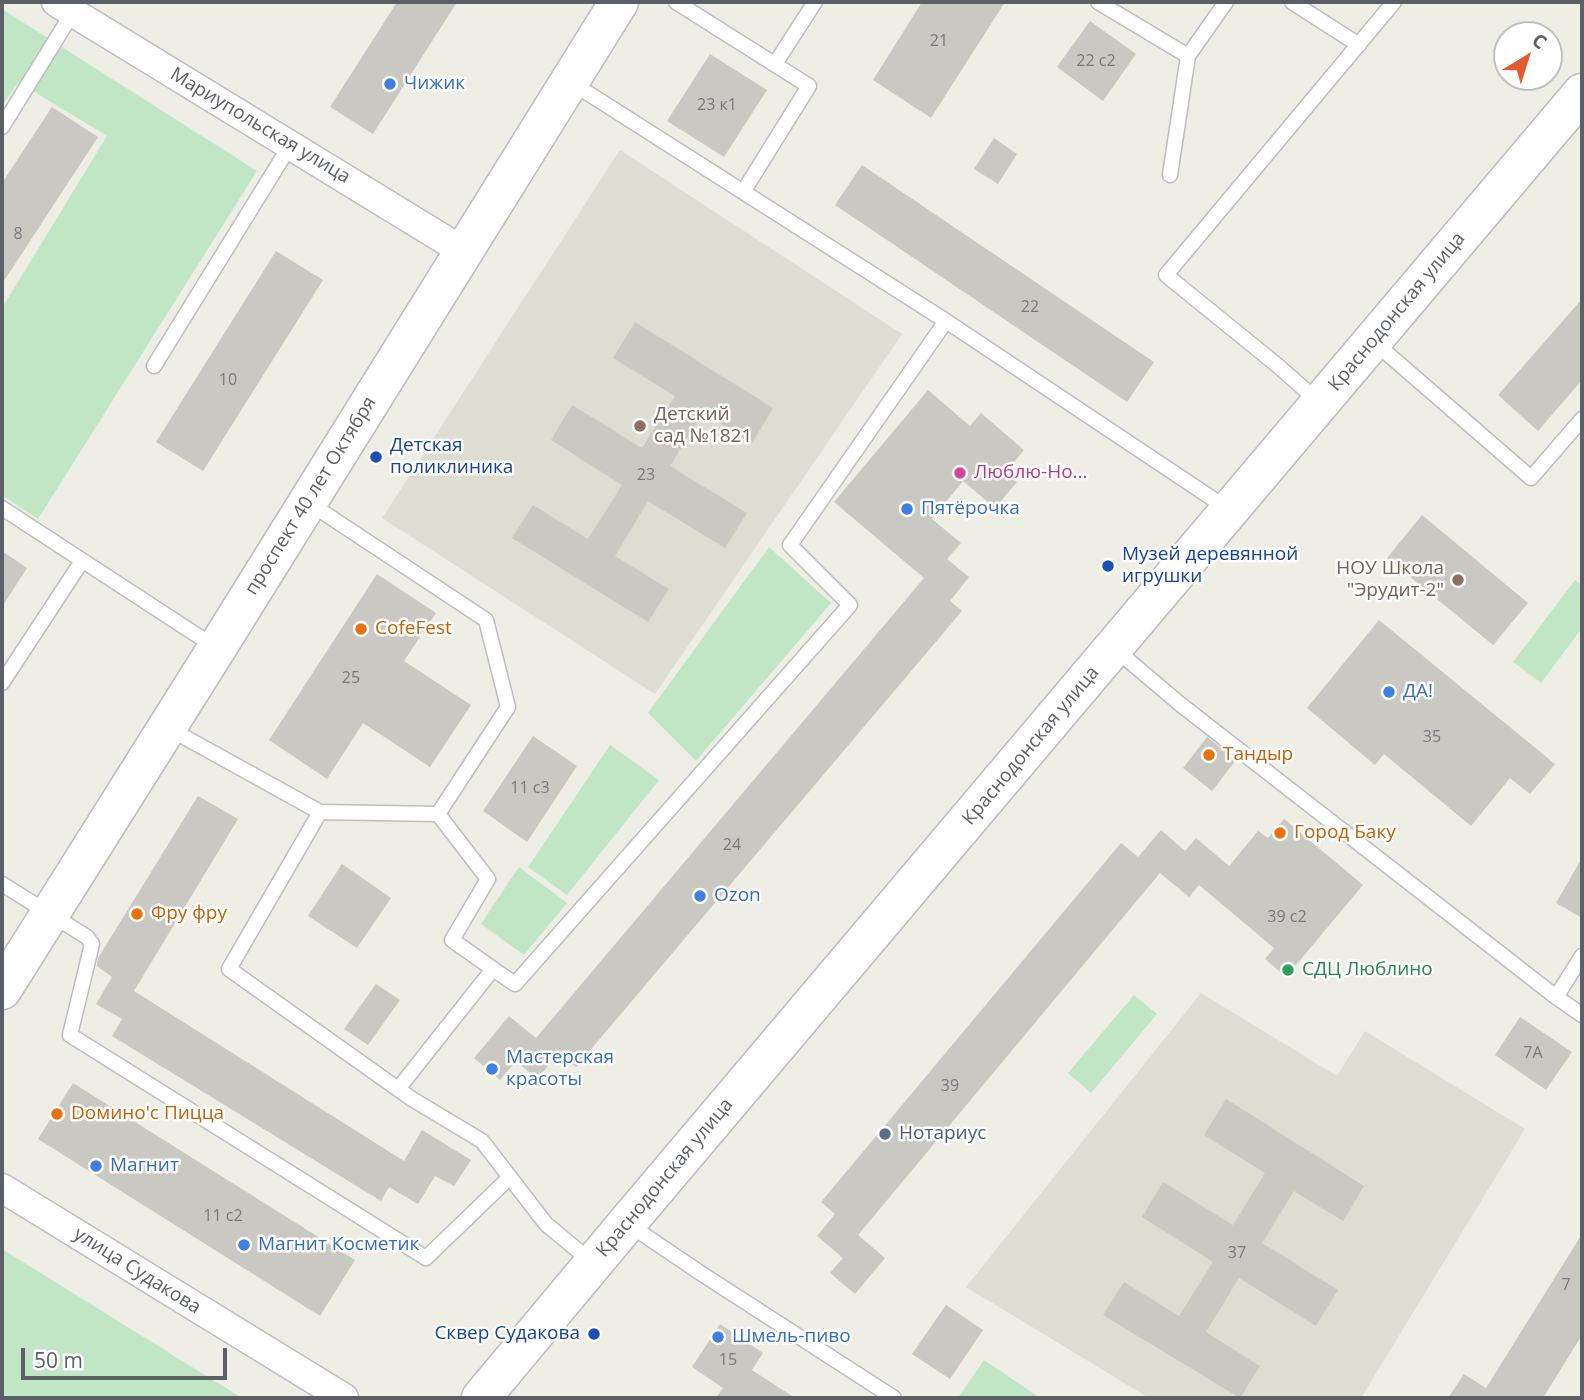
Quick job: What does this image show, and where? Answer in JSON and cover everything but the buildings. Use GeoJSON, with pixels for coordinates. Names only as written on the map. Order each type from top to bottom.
{"type":"FeatureCollection","features":[{"type":"Feature","properties":{"kind":"main road","name":"проспект 40 лет Октября"},"geometry":{"type":"LineString","coordinates":[[2,990],[619,2]]}},
{"type":"Feature","properties":{"kind":"main road","name":"Краснодонская улица"},"geometry":{"type":"LineString","coordinates":[[481,1398],[1582,93]]}},
{"type":"Feature","properties":{"kind":"street","name":"Мариупольская улица"},"geometry":{"type":"LineString","coordinates":[[65,7],[463,251]]}},
{"type":"Feature","properties":{"kind":"street","name":"улица Судакова"},"geometry":{"type":"LineString","coordinates":[[2,1188],[344,1398]]}},
{"type":"Feature","properties":{"kind":"lane"},"geometry":{"type":"LineString","coordinates":[[676,2],[809,86],[743,192]]}},
{"type":"Feature","properties":{"kind":"lane"},"geometry":{"type":"LineString","coordinates":[[775,64],[815,2]]}},
{"type":"Feature","properties":{"kind":"lane"},"geometry":{"type":"LineString","coordinates":[[1098,2],[1188,56]]}},
{"type":"Feature","properties":{"kind":"lane"},"geometry":{"type":"LineString","coordinates":[[1170,175],[1188,56],[1226,2]]}},
{"type":"Feature","properties":{"kind":"lane"},"geometry":{"type":"LineString","coordinates":[[1292,2],[1359,46]]}},
{"type":"Feature","properties":{"kind":"lane"},"geometry":{"type":"LineString","coordinates":[[1321,403],[1166,275],[1394,2]]}},
{"type":"Feature","properties":{"kind":"lane"},"geometry":{"type":"LineString","coordinates":[[2,127],[65,7]]}},
{"type":"Feature","properties":{"kind":"lane"},"geometry":{"type":"LineString","coordinates":[[570,81],[946,321],[1230,510]]}},
{"type":"Feature","properties":{"kind":"lane"},"geometry":{"type":"LineString","coordinates":[[154,366],[291,144]]}},
{"type":"Feature","properties":{"kind":"lane"},"geometry":{"type":"LineString","coordinates":[[438,814],[488,879],[452,940],[516,984],[850,605],[790,545],[946,321]]}},
{"type":"Feature","properties":{"kind":"lane"},"geometry":{"type":"LineString","coordinates":[[1373,341],[1531,478],[1582,419]]}},
{"type":"Feature","properties":{"kind":"lane"},"geometry":{"type":"LineString","coordinates":[[308,502],[486,620],[508,707],[438,814]]}},
{"type":"Feature","properties":{"kind":"lane"},"geometry":{"type":"LineString","coordinates":[[2,508],[217,648]]}},
{"type":"Feature","properties":{"kind":"lane"},"geometry":{"type":"LineString","coordinates":[[2,683],[82,561]]}},
{"type":"Feature","properties":{"kind":"lane"},"geometry":{"type":"LineString","coordinates":[[1114,648],[1180,704],[1556,998],[1582,1015]]}},
{"type":"Feature","properties":{"kind":"lane"},"geometry":{"type":"LineString","coordinates":[[167,728],[320,812],[438,814]]}},
{"type":"Feature","properties":{"kind":"lane"},"geometry":{"type":"LineString","coordinates":[[320,812],[229,969],[412,1099],[482,1141],[546,1224],[593,1264]]}},
{"type":"Feature","properties":{"kind":"lane"},"geometry":{"type":"LineString","coordinates":[[2,884],[86,937],[92,944],[70,1035],[426,1258],[510,1177]]}},
{"type":"Feature","properties":{"kind":"lane"},"geometry":{"type":"LineString","coordinates":[[1556,998],[1582,956]]}},
{"type":"Feature","properties":{"kind":"lane"},"geometry":{"type":"LineString","coordinates":[[398,1089],[493,970]]}},
{"type":"Feature","properties":{"kind":"lane"},"geometry":{"type":"LineString","coordinates":[[627,1223],[713,1282],[894,1398]]}},
{"type":"Feature","properties":{"kind":"shaded area","name":"Детский сад №1821"},"geometry":{"type":"Polygon","coordinates":[[[620,150],[902,334],[655,694],[382,518],[620,150]]]}},
{"type":"Feature","properties":{"kind":"shaded area"},"geometry":{"type":"Polygon","coordinates":[[[1201,993],[1337,1076],[1365,1031],[1525,1129],[1361,1398],[1149,1398],[966,1287],[1201,993]]]}},
{"type":"Feature","properties":{"kind":"green space"},"geometry":{"type":"Polygon","coordinates":[[[2,9],[257,171],[38,519],[2,495],[2,308],[107,136],[18,82],[2,106],[2,9]]]}},
{"type":"Feature","properties":{"kind":"green space"},"geometry":{"type":"Polygon","coordinates":[[[769,547],[831,603],[696,761],[648,713],[769,547]]]}},
{"type":"Feature","properties":{"kind":"green space"},"geometry":{"type":"Polygon","coordinates":[[[1575,580],[1582,585],[1582,628],[1541,683],[1513,662],[1575,580]]]}},
{"type":"Feature","properties":{"kind":"green space"},"geometry":{"type":"Polygon","coordinates":[[[610,745],[659,780],[567,895],[528,867],[610,745]]]}},
{"type":"Feature","properties":{"kind":"green space"},"geometry":{"type":"Polygon","coordinates":[[[519,867],[567,903],[524,955],[481,924],[519,867]]]}},
{"type":"Feature","properties":{"kind":"green space"},"geometry":{"type":"Polygon","coordinates":[[[1134,995],[1157,1014],[1091,1093],[1068,1073],[1134,995]]]}},
{"type":"Feature","properties":{"kind":"green space"},"geometry":{"type":"Polygon","coordinates":[[[2,1249],[242,1398],[2,1398],[2,1249]]]}},
{"type":"Feature","properties":{"kind":"green space"},"geometry":{"type":"Polygon","coordinates":[[[984,1360],[1040,1398],[959,1396],[984,1360]]]}},
{"type":"Feature","properties":{"kind":"place","name":"Чижик"},"geometry":{"type":"Point","coordinates":[390,84]}},
{"type":"Feature","properties":{"kind":"place","name":"Детский сад №1821"},"geometry":{"type":"Point","coordinates":[640,426]}},
{"type":"Feature","properties":{"kind":"place","name":"Детская поликлиника"},"geometry":{"type":"Point","coordinates":[376,457]}},
{"type":"Feature","properties":{"kind":"place","name":"Люблю-Но..."},"geometry":{"type":"Point","coordinates":[960,473]}},
{"type":"Feature","properties":{"kind":"place","name":"Пятёрочка"},"geometry":{"type":"Point","coordinates":[907,509]}},
{"type":"Feature","properties":{"kind":"place","name":"Музей деревянной игрушки"},"geometry":{"type":"Point","coordinates":[1108,566]}},
{"type":"Feature","properties":{"kind":"place","name":"НОУ Школа \"Эрудит-2\""},"geometry":{"type":"Point","coordinates":[1458,580]}},
{"type":"Feature","properties":{"kind":"place","name":"CofeFest"},"geometry":{"type":"Point","coordinates":[361,629]}},
{"type":"Feature","properties":{"kind":"place","name":"ДА!"},"geometry":{"type":"Point","coordinates":[1389,692]}},
{"type":"Feature","properties":{"kind":"place","name":"Тандыр"},"geometry":{"type":"Point","coordinates":[1209,755]}},
{"type":"Feature","properties":{"kind":"place","name":"Город Баку"},"geometry":{"type":"Point","coordinates":[1280,833]}},
{"type":"Feature","properties":{"kind":"place","name":"Ozon"},"geometry":{"type":"Point","coordinates":[700,896]}},
{"type":"Feature","properties":{"kind":"place","name":"Фру фру"},"geometry":{"type":"Point","coordinates":[137,914]}},
{"type":"Feature","properties":{"kind":"place","name":"СДЦ Люблино"},"geometry":{"type":"Point","coordinates":[1288,970]}},
{"type":"Feature","properties":{"kind":"place","name":"Мастерская красоты"},"geometry":{"type":"Point","coordinates":[492,1069]}},
{"type":"Feature","properties":{"kind":"place","name":"Dомино'с Пицца"},"geometry":{"type":"Point","coordinates":[57,1114]}},
{"type":"Feature","properties":{"kind":"place","name":"Нотариус"},"geometry":{"type":"Point","coordinates":[885,1134]}},
{"type":"Feature","properties":{"kind":"place","name":"Магнит"},"geometry":{"type":"Point","coordinates":[96,1166]}},
{"type":"Feature","properties":{"kind":"place","name":"Магнит Косметик"},"geometry":{"type":"Point","coordinates":[244,1245]}},
{"type":"Feature","properties":{"kind":"place","name":"Сквер Судакова"},"geometry":{"type":"Point","coordinates":[594,1334]}},
{"type":"Feature","properties":{"kind":"place","name":"Шмель-пиво"},"geometry":{"type":"Point","coordinates":[718,1337]}}]}
